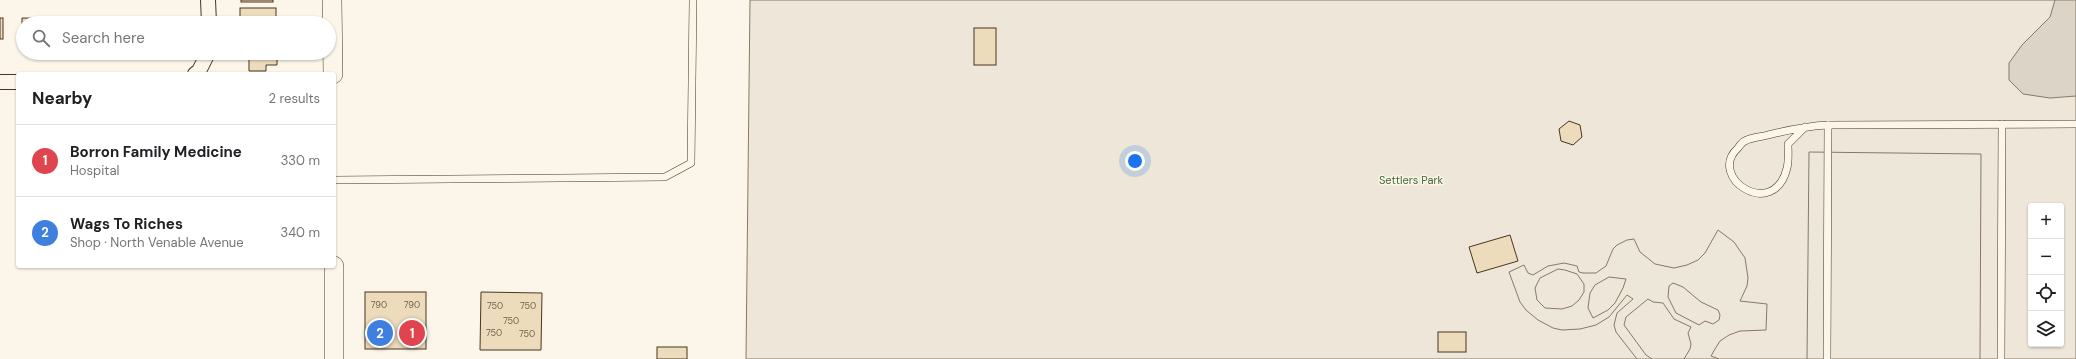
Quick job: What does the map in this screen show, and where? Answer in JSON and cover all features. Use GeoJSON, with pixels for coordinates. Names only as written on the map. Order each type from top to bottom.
{"type":"FeatureCollection","features":[{"type":"Feature","properties":{"kind":"street"},"geometry":{"type":"LineString","coordinates":[[208,0],[209,16]]}},
{"type":"Feature","properties":{"kind":"street"},"geometry":{"type":"LineString","coordinates":[[332,0],[332,16]]}},
{"type":"Feature","properties":{"kind":"street"},"geometry":{"type":"LineString","coordinates":[[197,72],[204,60]]}},
{"type":"Feature","properties":{"kind":"street"},"geometry":{"type":"LineString","coordinates":[[333,60],[333,72]]}},
{"type":"Feature","properties":{"kind":"street"},"geometry":{"type":"LineString","coordinates":[[0,82],[16,82]]}},
{"type":"Feature","properties":{"kind":"street"},"geometry":{"type":"LineString","coordinates":[[334,268],[334,359]]}},
{"type":"Feature","properties":{"kind":"lane"},"geometry":{"type":"LineString","coordinates":[[336,180],[665,177],[691,163],[693,1]]}},
{"type":"Feature","properties":{"kind":"lane"},"geometry":{"type":"LineString","coordinates":[[2001,359],[2002,124]]}},
{"type":"Feature","properties":{"kind":"lane"},"geometry":{"type":"LineString","coordinates":[[1805,126],[1788,144],[1787,167],[1782,180],[1770,192],[1755,194],[1743,189],[1734,180],[1729,167],[1733,152],[1746,140],[1805,126],[2076,124]]}},
{"type":"Feature","properties":{"kind":"lane"},"geometry":{"type":"LineString","coordinates":[[1827,359],[1828,125]]}},
{"type":"Feature","properties":{"kind":"green space","name":"Settlers Park"},"geometry":{"type":"Polygon","coordinates":[[[750,0],[2076,0],[2076,359],[746,359],[750,0]]]}},
{"type":"Feature","properties":{"kind":"shaded area"},"geometry":{"type":"Polygon","coordinates":[[[2055,0],[2076,0],[2076,96],[2050,98],[2023,94],[2009,80],[2009,63],[2022,45],[2050,17],[2055,0]]]}},
{"type":"Feature","properties":{"kind":"shaded area"},"geometry":{"type":"Polygon","coordinates":[[[1809,152],[1981,154],[1980,359],[1807,359],[1809,152]]]}},
{"type":"Feature","properties":{"kind":"shaded area"},"geometry":{"type":"Polygon","coordinates":[[[1718,230],[1734,242],[1745,258],[1748,278],[1747,286],[1740,301],[1767,304],[1766,330],[1740,331],[1729,335],[1720,341],[1711,356],[1719,359],[1684,359],[1690,349],[1691,344],[1688,333],[1691,327],[1674,319],[1663,303],[1653,302],[1648,299],[1626,317],[1624,325],[1646,355],[1652,359],[1637,359],[1616,332],[1614,325],[1617,313],[1633,299],[1627,295],[1609,317],[1596,325],[1580,329],[1562,330],[1553,328],[1538,320],[1526,310],[1520,302],[1509,272],[1524,265],[1528,273],[1533,275],[1548,266],[1564,263],[1577,266],[1579,272],[1596,273],[1606,266],[1613,249],[1617,245],[1627,240],[1634,239],[1640,252],[1655,264],[1674,268],[1687,265],[1698,260],[1705,253],[1718,230]],[[1558,269],[1540,278],[1535,288],[1537,300],[1545,308],[1562,309],[1572,306],[1579,300],[1584,292],[1584,284],[1577,274],[1558,269]],[[1609,277],[1595,285],[1590,293],[1588,308],[1593,318],[1608,310],[1615,303],[1626,279],[1609,277]],[[1673,283],[1669,286],[1668,297],[1676,313],[1699,325],[1705,321],[1713,324],[1719,320],[1720,315],[1718,310],[1701,302],[1683,287],[1673,283]]]}},
{"type":"Feature","properties":{"kind":"building"},"geometry":{"type":"Polygon","coordinates":[[[241,0],[273,0],[273,2],[241,2],[241,0]]]}},
{"type":"Feature","properties":{"kind":"building"},"geometry":{"type":"Polygon","coordinates":[[[240,8],[276,8],[276,16],[240,16],[240,8]]]}},
{"type":"Feature","properties":{"kind":"building"},"geometry":{"type":"Polygon","coordinates":[[[0,18],[3,18],[3,39],[0,39],[0,18]]]}},
{"type":"Feature","properties":{"kind":"building"},"geometry":{"type":"Polygon","coordinates":[[[974,28],[996,28],[996,65],[974,65],[974,28]]]}},
{"type":"Feature","properties":{"kind":"building"},"geometry":{"type":"Polygon","coordinates":[[[249,60],[277,60],[277,65],[266,65],[266,71],[249,71],[249,60]]]}},
{"type":"Feature","properties":{"kind":"building"},"geometry":{"type":"Polygon","coordinates":[[[1569,121],[1580,125],[1582,137],[1573,145],[1561,141],[1559,129],[1569,121]]]}},
{"type":"Feature","properties":{"kind":"building"},"geometry":{"type":"Polygon","coordinates":[[[1510,235],[1518,261],[1477,273],[1469,247],[1510,235]]]}},
{"type":"Feature","properties":{"kind":"building"},"geometry":{"type":"Polygon","coordinates":[[[365,292],[426,292],[426,349],[365,349],[365,292]]]}},
{"type":"Feature","properties":{"kind":"building"},"geometry":{"type":"Polygon","coordinates":[[[481,292],[542,293],[541,350],[480,350],[481,292]]]}},
{"type":"Feature","properties":{"kind":"building"},"geometry":{"type":"Polygon","coordinates":[[[1438,332],[1466,332],[1466,352],[1438,352],[1438,332]]]}},
{"type":"Feature","properties":{"kind":"building"},"geometry":{"type":"Polygon","coordinates":[[[657,347],[687,347],[687,359],[657,359],[657,347]]]}},
{"type":"Feature","properties":{"kind":"place","name":"Wags To Riches"},"geometry":{"type":"Point","coordinates":[380,333]}},
{"type":"Feature","properties":{"kind":"place","name":"Borron Family Medicine"},"geometry":{"type":"Point","coordinates":[412,333]}}]}
